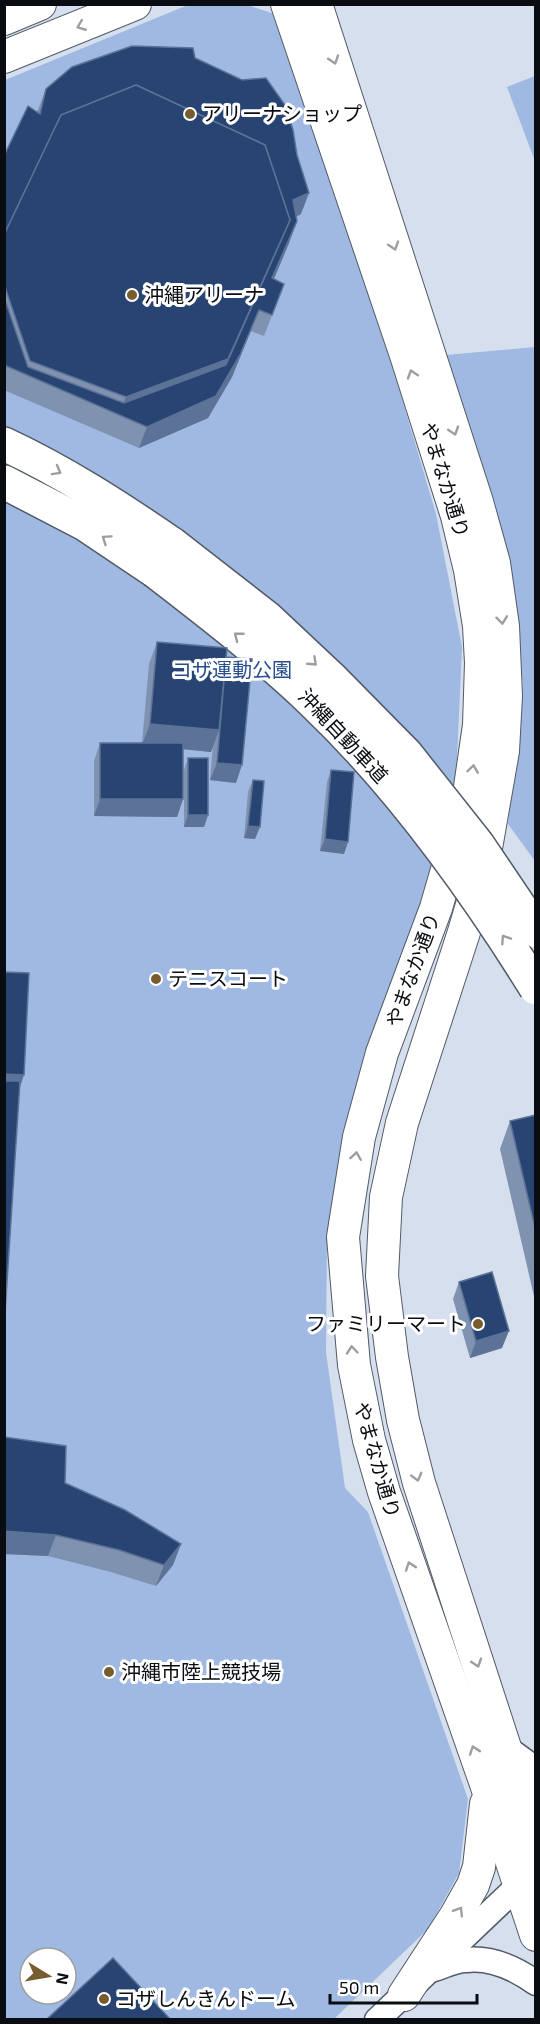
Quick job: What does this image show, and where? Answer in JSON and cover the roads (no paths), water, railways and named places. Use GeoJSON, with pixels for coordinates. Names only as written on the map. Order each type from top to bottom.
{"type":"FeatureCollection","features":[{"type":"Feature","properties":{"kind":"highway","name":"沖縄自動車道"},"geometry":{"type":"LineString","coordinates":[[4,444],[101,496],[172,544],[267,618],[332,679],[406,754],[478,845],[536,932]]}},
{"type":"Feature","properties":{"kind":"highway","name":"沖縄自動車道"},"geometry":{"type":"LineString","coordinates":[[4,482],[85,524],[155,571],[249,644],[314,703],[383,777],[456,869],[502,934],[536,988]]}},
{"type":"Feature","properties":{"kind":"highway"},"geometry":{"type":"LineString","coordinates":[[506,1753],[536,1775]]}},
{"type":"Feature","properties":{"kind":"highway"},"geometry":{"type":"LineString","coordinates":[[527,1884],[536,1856]]}},
{"type":"Feature","properties":{"kind":"main road"},"geometry":{"type":"LineString","coordinates":[[4,19],[40,4]]}},
{"type":"Feature","properties":{"kind":"main road"},"geometry":{"type":"LineString","coordinates":[[4,57],[135,4]]}},
{"type":"Feature","properties":{"kind":"main road","name":"やまなか通り"},"geometry":{"type":"LineString","coordinates":[[287,4],[406,355],[457,516],[470,570],[479,626],[481,663],[479,725],[470,794],[436,908],[379,1064],[359,1137],[343,1238],[354,1365],[369,1440],[384,1492],[486,1784],[527,1884],[536,1935]]}},
{"type":"Feature","properties":{"kind":"main road","name":"やまなか通り"},"geometry":{"type":"LineString","coordinates":[[316,4],[477,502],[494,563],[503,626],[506,696],[503,751],[484,860],[464,932],[402,1123],[387,1197],[382,1276],[403,1420],[419,1483],[536,1843]]}},
{"type":"Feature","properties":{"kind":"main road"},"geometry":{"type":"LineString","coordinates":[[404,1995],[473,1885],[479,1867],[485,1827],[486,1784]]}},
{"type":"Feature","properties":{"kind":"street"},"geometry":{"type":"LineString","coordinates":[[377,2019],[527,1884]]}},
{"type":"Feature","properties":{"kind":"street"},"geometry":{"type":"LineString","coordinates":[[429,1971],[465,1959],[482,1960],[505,1964],[536,1983]]}},
{"type":"Feature","properties":{"kind":"place","name":"アリーナショップ"},"geometry":{"type":"Point","coordinates":[190,114]}},
{"type":"Feature","properties":{"kind":"place","name":"沖縄アリーナ"},"geometry":{"type":"Point","coordinates":[132,295]}},
{"type":"Feature","properties":{"kind":"place","name":"テニスコート"},"geometry":{"type":"Point","coordinates":[156,979]}},
{"type":"Feature","properties":{"kind":"place","name":"ファミリーマート"},"geometry":{"type":"Point","coordinates":[478,1324]}},
{"type":"Feature","properties":{"kind":"place","name":"沖縄市陸上競技場"},"geometry":{"type":"Point","coordinates":[109,1672]}},
{"type":"Feature","properties":{"kind":"place","name":"コザしんきんドーム"},"geometry":{"type":"Point","coordinates":[104,1999]}},
{"type":"Feature","properties":{"kind":"park label","name":"コザ運動公園"},"geometry":{"type":"Point","coordinates":[232,670]}}]}
